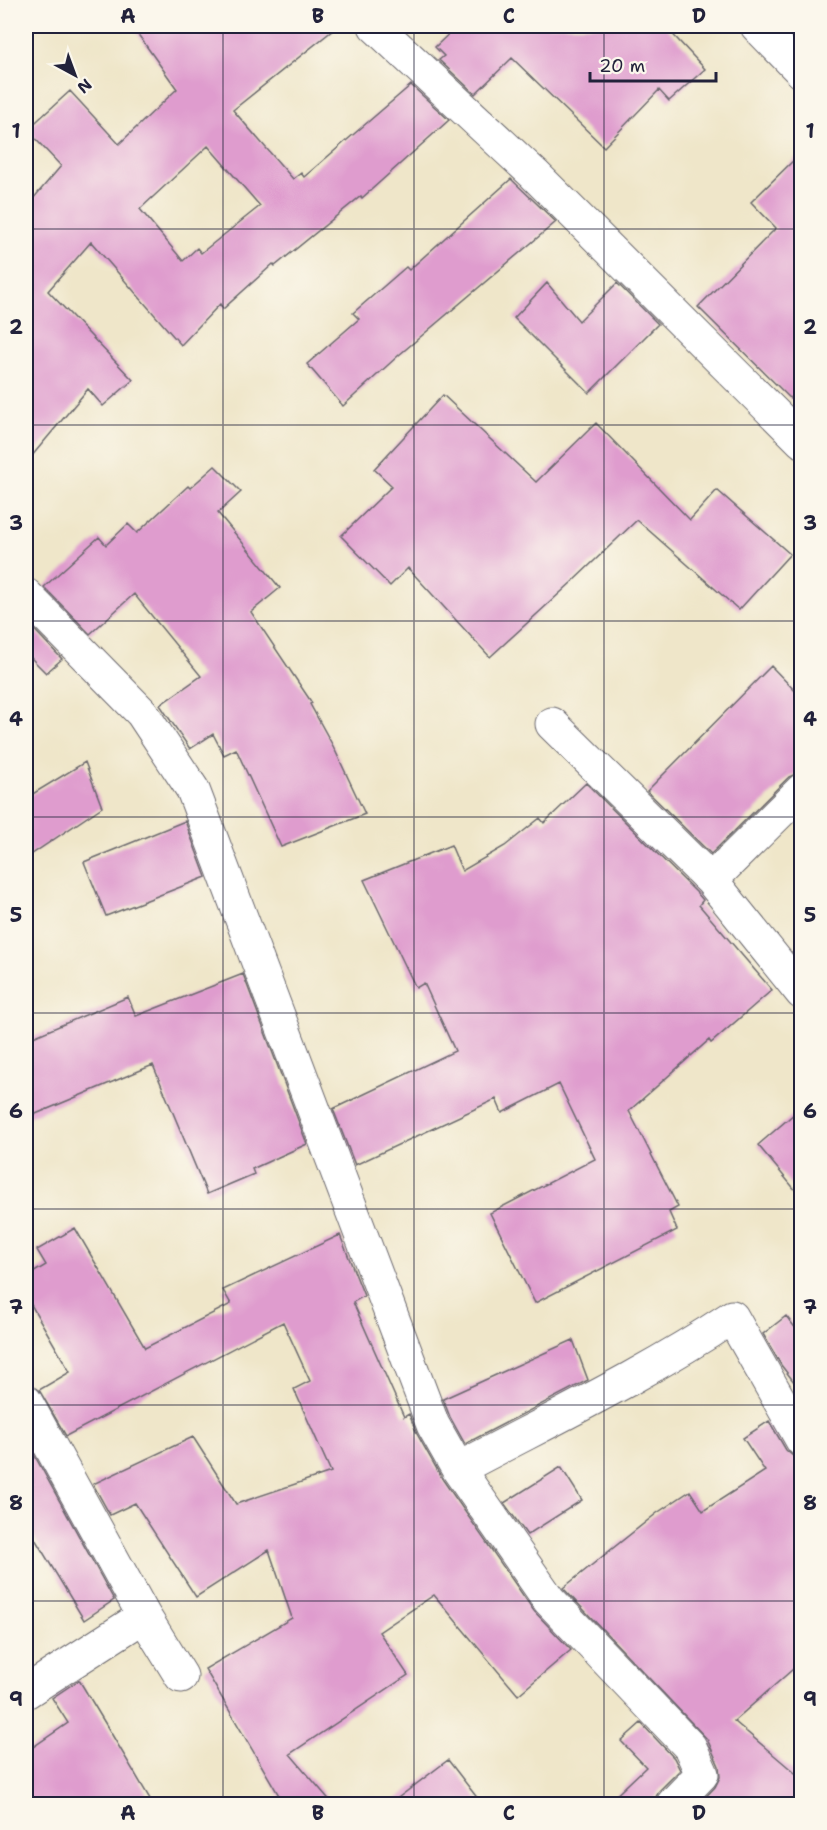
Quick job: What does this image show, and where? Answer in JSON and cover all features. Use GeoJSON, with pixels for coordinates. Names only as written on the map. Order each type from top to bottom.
{"type":"FeatureCollection","features":[{"type":"Feature","properties":{"kind":"street"},"geometry":{"type":"LineString","coordinates":[[375,26],[534,174],[801,441]]}},
{"type":"Feature","properties":{"kind":"street"},"geometry":{"type":"LineString","coordinates":[[757,26],[801,72]]}},
{"type":"Feature","properties":{"kind":"street"},"geometry":{"type":"LineString","coordinates":[[26,595],[142,713],[193,790],[433,1425],[458,1469],[549,1600],[690,1747],[702,1774],[673,1804]]}},
{"type":"Feature","properties":{"kind":"street"},"geometry":{"type":"LineString","coordinates":[[552,724],[711,880],[801,993]]}},
{"type":"Feature","properties":{"kind":"street"},"geometry":{"type":"LineString","coordinates":[[711,880],[801,790]]}},
{"type":"Feature","properties":{"kind":"street"},"geometry":{"type":"LineString","coordinates":[[458,1469],[644,1371],[732,1317],[801,1440]]}},
{"type":"Feature","properties":{"kind":"street"},"geometry":{"type":"LineString","coordinates":[[26,1402],[144,1616],[181,1676]]}},
{"type":"Feature","properties":{"kind":"street"},"geometry":{"type":"LineString","coordinates":[[26,1692],[144,1616]]}},
{"type":"Feature","properties":{"kind":"building"},"geometry":{"type":"Polygon","coordinates":[[[132,26],[338,26],[233,110],[293,179],[301,173],[304,177],[411,85],[449,120],[362,198],[361,196],[275,266],[273,264],[223,309],[220,304],[181,345],[91,242],[48,291],[133,380],[103,406],[88,389],[26,463],[26,207],[61,166],[27,130],[70,91],[119,144],[177,89],[132,26]],[[208,146],[140,209],[183,261],[197,248],[201,253],[260,206],[208,146]]]}},
{"type":"Feature","properties":{"kind":"building"},"geometry":{"type":"Polygon","coordinates":[[[457,26],[665,26],[705,69],[669,101],[659,90],[604,147],[512,58],[475,94],[439,60],[444,56],[435,47],[457,26]]]}},
{"type":"Feature","properties":{"kind":"building"},"geometry":{"type":"Polygon","coordinates":[[[801,153],[801,409],[698,307],[776,228],[751,202],[801,153]]]}},
{"type":"Feature","properties":{"kind":"building"},"geometry":{"type":"Polygon","coordinates":[[[511,179],[556,222],[399,355],[343,406],[307,364],[359,319],[353,313],[406,267],[409,270],[511,179]]]}},
{"type":"Feature","properties":{"kind":"building"},"geometry":{"type":"Polygon","coordinates":[[[547,283],[579,321],[617,283],[658,324],[589,393],[514,318],[547,283]]]}},
{"type":"Feature","properties":{"kind":"building"},"geometry":{"type":"Polygon","coordinates":[[[443,395],[536,482],[596,423],[690,520],[717,490],[790,554],[739,610],[637,520],[490,657],[408,568],[390,586],[341,536],[392,486],[374,469],[443,395]]]}},
{"type":"Feature","properties":{"kind":"building"},"geometry":{"type":"Polygon","coordinates":[[[215,466],[241,492],[218,513],[280,588],[251,612],[312,703],[310,704],[365,814],[281,847],[236,749],[224,755],[213,734],[190,749],[160,705],[201,676],[134,594],[90,634],[44,587],[99,537],[106,545],[128,524],[137,533],[188,486],[190,488],[215,466]]]}},
{"type":"Feature","properties":{"kind":"building"},"geometry":{"type":"Polygon","coordinates":[[[26,621],[62,659],[46,673],[26,653],[26,621]]]}},
{"type":"Feature","properties":{"kind":"building"},"geometry":{"type":"Polygon","coordinates":[[[771,666],[801,697],[801,772],[789,777],[711,854],[647,791],[771,666]]]}},
{"type":"Feature","properties":{"kind":"building"},"geometry":{"type":"Polygon","coordinates":[[[85,762],[102,807],[26,858],[26,798],[85,762]]]}},
{"type":"Feature","properties":{"kind":"building"},"geometry":{"type":"Polygon","coordinates":[[[586,783],[697,893],[703,900],[699,905],[772,990],[711,1043],[709,1040],[629,1111],[678,1207],[669,1212],[677,1230],[535,1303],[490,1213],[595,1159],[559,1084],[502,1113],[496,1099],[355,1165],[333,1109],[455,1051],[424,983],[416,988],[364,880],[451,845],[462,871],[505,846],[540,818],[544,823],[586,783]]]}},
{"type":"Feature","properties":{"kind":"building"},"geometry":{"type":"Polygon","coordinates":[[[185,821],[206,877],[106,916],[84,862],[185,821]]]}},
{"type":"Feature","properties":{"kind":"building"},"geometry":{"type":"Polygon","coordinates":[[[243,974],[307,1144],[252,1169],[254,1174],[207,1194],[153,1065],[26,1118],[26,1040],[128,997],[136,1016],[243,974]]]}},
{"type":"Feature","properties":{"kind":"building"},"geometry":{"type":"Polygon","coordinates":[[[801,1108],[801,1197],[758,1145],[801,1108]]]}},
{"type":"Feature","properties":{"kind":"building"},"geometry":{"type":"Polygon","coordinates":[[[75,1228],[145,1348],[231,1304],[223,1290],[340,1235],[364,1296],[353,1302],[404,1417],[409,1414],[417,1434],[443,1480],[534,1611],[571,1650],[518,1695],[434,1595],[379,1632],[408,1675],[290,1754],[333,1804],[284,1804],[205,1669],[292,1618],[269,1550],[196,1597],[135,1503],[110,1515],[93,1484],[193,1437],[236,1504],[331,1472],[294,1389],[310,1381],[283,1322],[66,1436],[39,1390],[70,1372],[26,1296],[26,1277],[46,1265],[37,1250],[75,1228]]]}},
{"type":"Feature","properties":{"kind":"building"},"geometry":{"type":"Polygon","coordinates":[[[786,1316],[801,1335],[801,1391],[781,1365],[763,1334],[786,1316]]]}},
{"type":"Feature","properties":{"kind":"building"},"geometry":{"type":"Polygon","coordinates":[[[573,1340],[588,1380],[465,1444],[443,1399],[573,1340]]]}},
{"type":"Feature","properties":{"kind":"building"},"geometry":{"type":"Polygon","coordinates":[[[769,1421],[786,1450],[801,1459],[801,1662],[734,1721],[801,1778],[801,1804],[699,1804],[715,1787],[720,1777],[719,1766],[707,1739],[563,1588],[657,1513],[690,1491],[703,1511],[765,1471],[743,1438],[769,1421]]]}},
{"type":"Feature","properties":{"kind":"building"},"geometry":{"type":"Polygon","coordinates":[[[26,1440],[114,1600],[84,1620],[26,1524],[26,1440]]]}},
{"type":"Feature","properties":{"kind":"building"},"geometry":{"type":"Polygon","coordinates":[[[561,1467],[582,1500],[527,1535],[504,1503],[561,1467]]]}},
{"type":"Feature","properties":{"kind":"building"},"geometry":{"type":"Polygon","coordinates":[[[79,1680],[153,1804],[26,1804],[26,1752],[68,1723],[52,1698],[79,1680]]]}},
{"type":"Feature","properties":{"kind":"building"},"geometry":{"type":"Polygon","coordinates":[[[641,1723],[674,1758],[680,1770],[659,1791],[655,1804],[607,1804],[646,1767],[621,1741],[641,1723]]]}},
{"type":"Feature","properties":{"kind":"building"},"geometry":{"type":"Polygon","coordinates":[[[448,1760],[482,1804],[390,1804],[448,1760]]]}}]}
